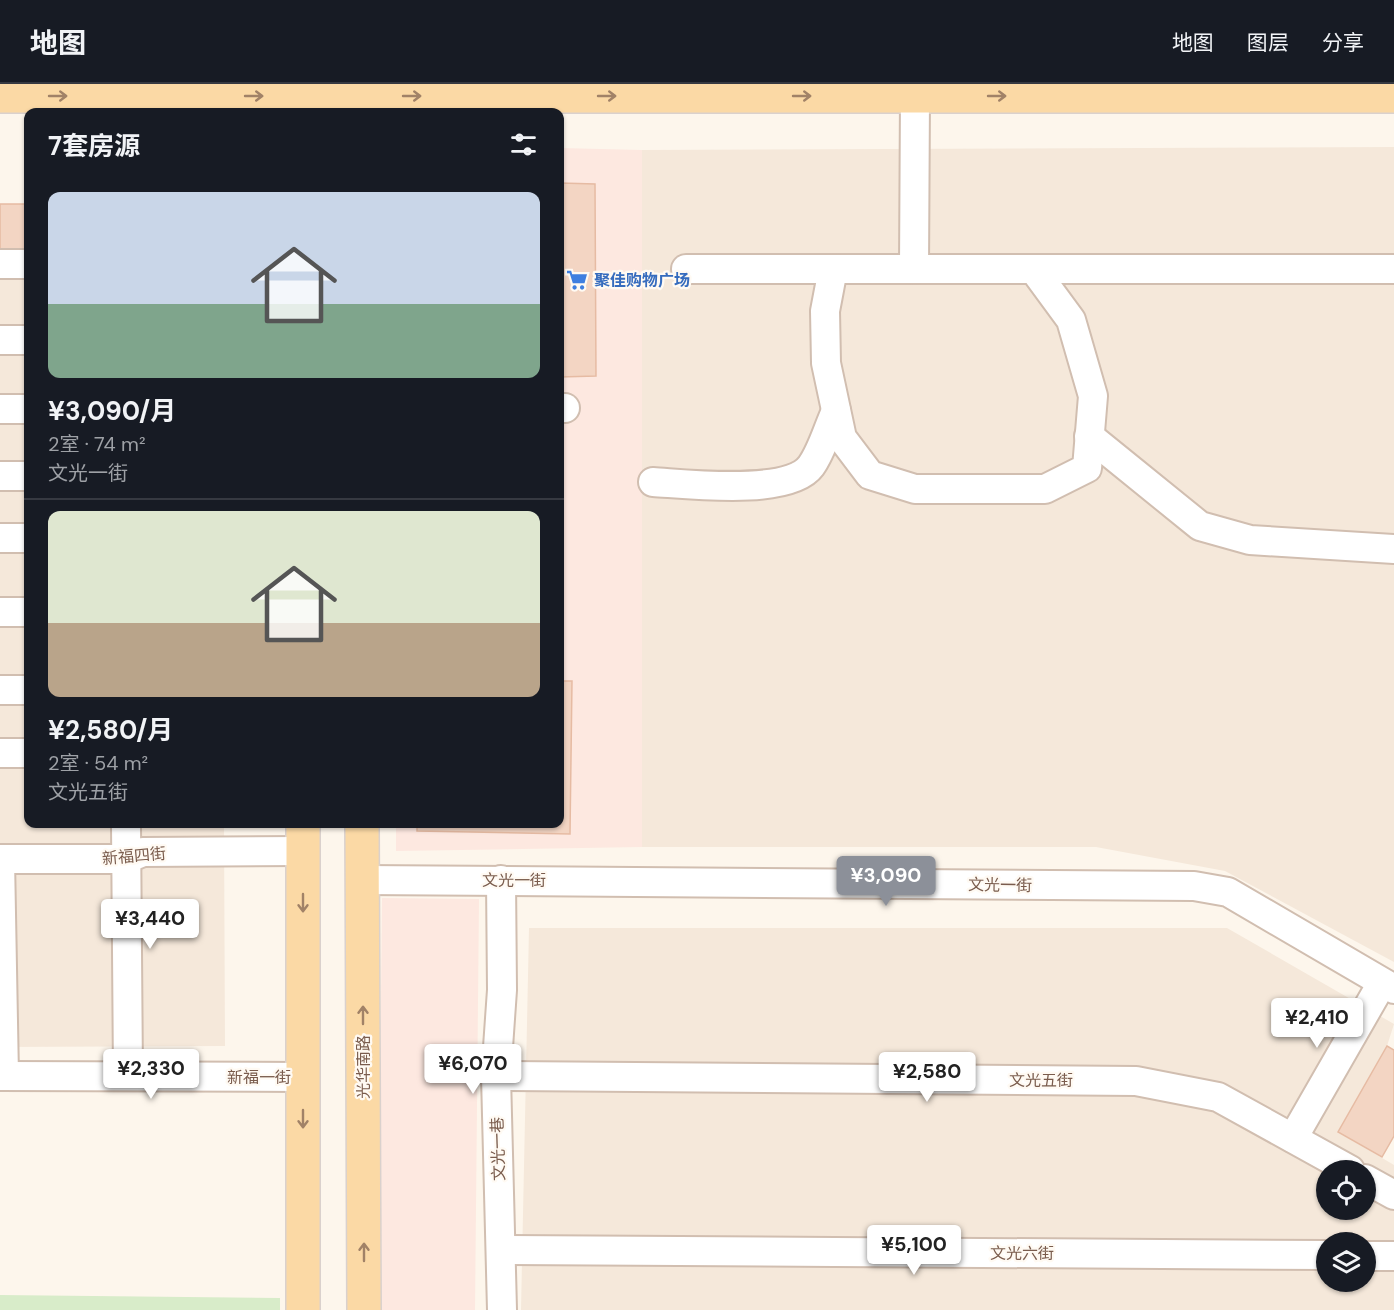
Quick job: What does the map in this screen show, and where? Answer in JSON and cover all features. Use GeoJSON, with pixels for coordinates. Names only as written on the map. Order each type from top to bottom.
{"type":"FeatureCollection","features":[{"type":"Feature","properties":{"kind":"main road"},"geometry":{"type":"LineString","coordinates":[[0,96],[1394,96]]}},
{"type":"Feature","properties":{"kind":"main road","name":"光华南路"},"geometry":{"type":"LineString","coordinates":[[362,828],[364,1310]]}},
{"type":"Feature","properties":{"kind":"main road"},"geometry":{"type":"LineString","coordinates":[[303,837],[303,1310]]}},
{"type":"Feature","properties":{"kind":"street"},"geometry":{"type":"LineString","coordinates":[[914,269],[915,96]]}},
{"type":"Feature","properties":{"kind":"street"},"geometry":{"type":"LineString","coordinates":[[0,264],[24,264]]}},
{"type":"Feature","properties":{"kind":"street"},"geometry":{"type":"LineString","coordinates":[[686,269],[1035,271],[1394,269]]}},
{"type":"Feature","properties":{"kind":"street"},"geometry":{"type":"LineString","coordinates":[[833,269],[825,321],[826,363],[842,438],[870,475],[915,489],[1046,489],[1087,468],[1093,396],[1071,320],[1035,271]]}},
{"type":"Feature","properties":{"kind":"street"},"geometry":{"type":"LineString","coordinates":[[0,340],[24,340]]}},
{"type":"Feature","properties":{"kind":"street"},"geometry":{"type":"LineString","coordinates":[[0,408],[24,409]]}},
{"type":"Feature","properties":{"kind":"street"},"geometry":{"type":"LineString","coordinates":[[653,483],[736,487],[776,485],[810,468],[836,411]]}},
{"type":"Feature","properties":{"kind":"street"},"geometry":{"type":"LineString","coordinates":[[1089,436],[1200,526],[1250,540],[1394,549]]}},
{"type":"Feature","properties":{"kind":"street"},"geometry":{"type":"LineString","coordinates":[[0,476],[24,476]]}},
{"type":"Feature","properties":{"kind":"street"},"geometry":{"type":"LineString","coordinates":[[0,538],[24,538]]}},
{"type":"Feature","properties":{"kind":"street"},"geometry":{"type":"LineString","coordinates":[[0,612],[24,612]]}},
{"type":"Feature","properties":{"kind":"street"},"geometry":{"type":"LineString","coordinates":[[0,690],[24,690]]}},
{"type":"Feature","properties":{"kind":"street"},"geometry":{"type":"LineString","coordinates":[[0,753],[24,753]]}},
{"type":"Feature","properties":{"kind":"street"},"geometry":{"type":"LineString","coordinates":[[126,828],[128,1077]]}},
{"type":"Feature","properties":{"kind":"street","name":"新福四街"},"geometry":{"type":"LineString","coordinates":[[0,859],[126,859],[143,852],[303,837]]}},
{"type":"Feature","properties":{"kind":"street"},"geometry":{"type":"LineString","coordinates":[[0,859],[2,1077]]}},
{"type":"Feature","properties":{"kind":"street","name":"文光一街"},"geometry":{"type":"LineString","coordinates":[[362,880],[1194,886],[1228,892],[1388,986]]}},
{"type":"Feature","properties":{"kind":"street","name":"文光一巷"},"geometry":{"type":"LineString","coordinates":[[501,880],[501,990],[496,1077],[502,1310]]}},
{"type":"Feature","properties":{"kind":"street"},"geometry":{"type":"LineString","coordinates":[[1293,1138],[1388,986]]}},
{"type":"Feature","properties":{"kind":"street","name":"新福一街"},"geometry":{"type":"LineString","coordinates":[[2,1077],[303,1077]]}},
{"type":"Feature","properties":{"kind":"street","name":"文光五街"},"geometry":{"type":"LineString","coordinates":[[496,1077],[1136,1081],[1218,1097],[1332,1160]]}},
{"type":"Feature","properties":{"kind":"street"},"geometry":{"type":"LineString","coordinates":[[1376,1185],[1394,1195]]}},
{"type":"Feature","properties":{"kind":"street","name":"文光六街"},"geometry":{"type":"LineString","coordinates":[[502,1250],[1316,1255]]}},
{"type":"Feature","properties":{"kind":"street"},"geometry":{"type":"LineString","coordinates":[[1376,1256],[1394,1256]]}},
{"type":"Feature","properties":{"kind":"shaded area"},"geometry":{"type":"Polygon","coordinates":[[[1394,147],[1394,962],[1225,871],[1096,847],[642,847],[642,150],[1394,147]]]}},
{"type":"Feature","properties":{"kind":"shaded area"},"geometry":{"type":"Polygon","coordinates":[[[564,148],[642,150],[642,847],[396,851],[396,828],[564,828],[564,148]]]}},
{"type":"Feature","properties":{"kind":"shaded area"},"geometry":{"type":"Polygon","coordinates":[[[0,263],[24,263],[24,828],[224,828],[225,1046],[0,1047],[0,263]]]}},
{"type":"Feature","properties":{"kind":"shaded area"},"geometry":{"type":"Polygon","coordinates":[[[382,898],[479,899],[475,1310],[378,1310],[382,898]]]}},
{"type":"Feature","properties":{"kind":"shaded area"},"geometry":{"type":"Polygon","coordinates":[[[529,928],[1227,928],[1394,1024],[1387,1046],[1338,1132],[1394,1165],[1394,1310],[521,1310],[529,928]]]}},
{"type":"Feature","properties":{"kind":"green space"},"geometry":{"type":"Polygon","coordinates":[[[0,1295],[280,1298],[280,1310],[0,1310],[0,1295]]]}},
{"type":"Feature","properties":{"kind":"building","name":"聚佳购物广场"},"geometry":{"type":"Polygon","coordinates":[[[564,183],[595,184],[596,376],[564,377],[564,183]]]}},
{"type":"Feature","properties":{"kind":"building"},"geometry":{"type":"Polygon","coordinates":[[[0,204],[24,204],[24,263],[0,263],[0,204]]]}},
{"type":"Feature","properties":{"kind":"building"},"geometry":{"type":"Polygon","coordinates":[[[564,681],[572,681],[570,834],[417,831],[417,828],[564,828],[564,681]]]}},
{"type":"Feature","properties":{"kind":"building"},"geometry":{"type":"Polygon","coordinates":[[[1387,1046],[1394,1050],[1394,1136],[1382,1157],[1338,1132],[1387,1046]]]}},
{"type":"Feature","properties":{"kind":"place","name":"聚佳购物广场"},"geometry":{"type":"Point","coordinates":[577,280]}}]}
